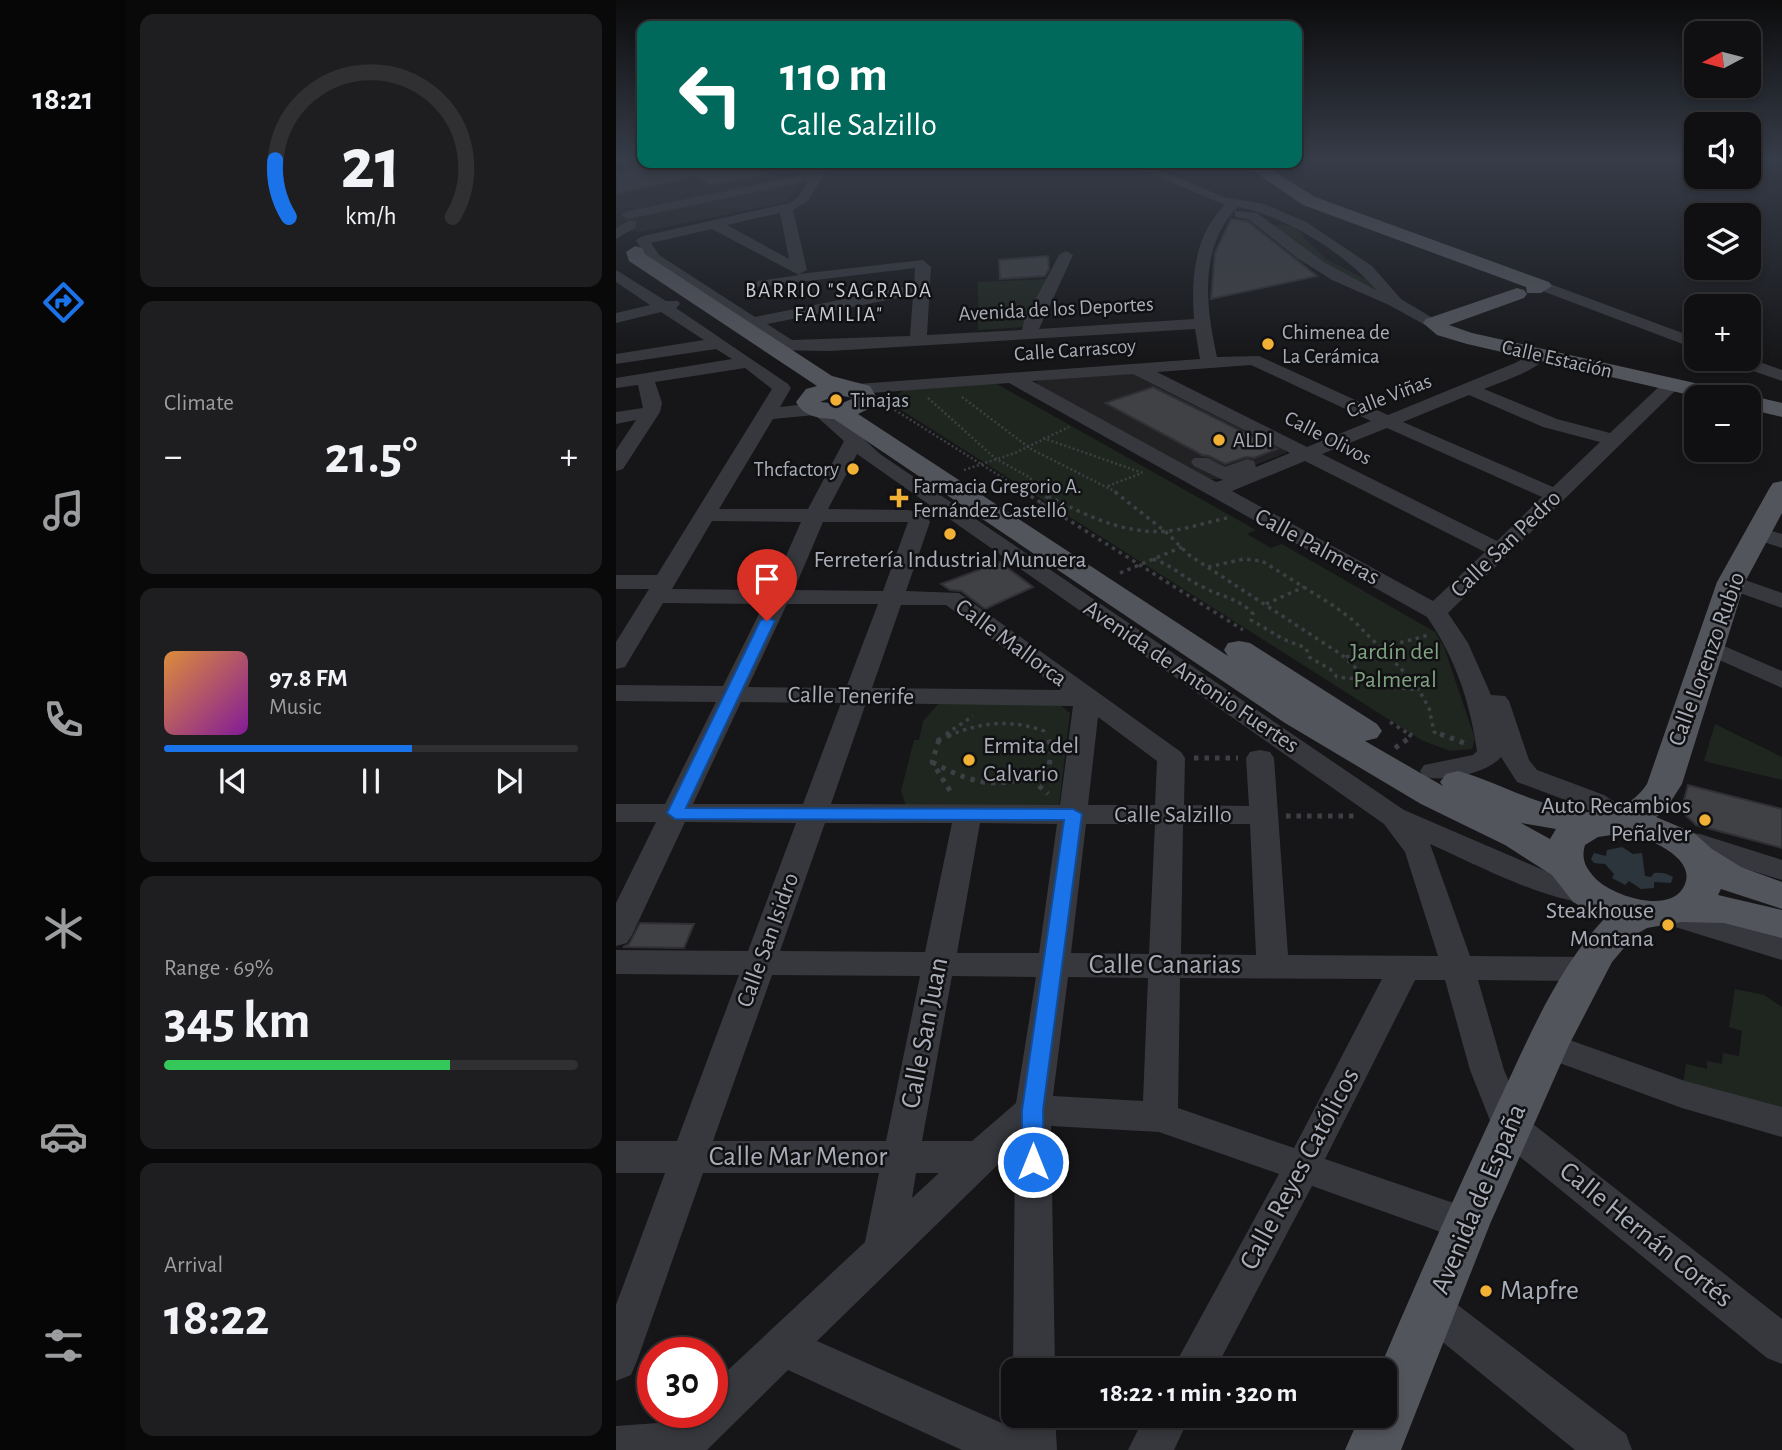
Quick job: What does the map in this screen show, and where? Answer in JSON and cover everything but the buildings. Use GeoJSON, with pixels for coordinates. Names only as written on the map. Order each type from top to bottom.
{"type":"FeatureCollection","features":[{"type":"Feature","properties":{"kind":"main road"},"geometry":{"type":"LineString","coordinates":[[1371,226],[1531,290]]}},
{"type":"Feature","properties":{"kind":"main road"},"geometry":{"type":"LineString","coordinates":[[616,235],[631,236]]}},
{"type":"Feature","properties":{"kind":"main road","name":"Avenida de Antonio Fuertes"},"geometry":{"type":"LineString","coordinates":[[631,236],[636,257],[704,297],[784,351],[824,381],[836,401],[1297,716],[1434,796],[1518,836],[1576,880]]}},
{"type":"Feature","properties":{"kind":"main road","name":"Avenida de Antonio Fuertes"},"geometry":{"type":"LineString","coordinates":[[631,236],[671,305],[802,386],[881,418],[1039,505],[1129,569],[1391,735],[1434,771],[1528,813],[1614,822]]}},
{"type":"Feature","properties":{"kind":"main road"},"geometry":{"type":"LineString","coordinates":[[1433,323],[1531,290]]}},
{"type":"Feature","properties":{"kind":"main road","name":"Calle Estación"},"geometry":{"type":"LineString","coordinates":[[1433,323],[1444,331],[1467,338],[1684,387]]}},
{"type":"Feature","properties":{"kind":"main road"},"geometry":{"type":"LineString","coordinates":[[1761,405],[1782,410]]}},
{"type":"Feature","properties":{"kind":"main road","name":"Calle Lorenzo Rubio"},"geometry":{"type":"LineString","coordinates":[[1614,822],[1651,804],[1664,784],[1731,582],[1770,537],[1782,489]]}},
{"type":"Feature","properties":{"kind":"main road"},"geometry":{"type":"LineString","coordinates":[[1592,961],[1621,925],[1696,899],[1704,887],[1704,872],[1665,807],[1664,784]]}},
{"type":"Feature","properties":{"kind":"main road"},"geometry":{"type":"LineString","coordinates":[[1592,961],[1595,905],[1562,858],[1565,845],[1574,834],[1614,822],[1667,832],[1717,872],[1782,896]]}},
{"type":"Feature","properties":{"kind":"main road"},"geometry":{"type":"LineString","coordinates":[[1576,880],[1616,909],[1663,912],[1724,909],[1782,924]]}},
{"type":"Feature","properties":{"kind":"main road","name":"Avenida de España"},"geometry":{"type":"LineString","coordinates":[[1373,1450],[1466,1224],[1547,1045],[1592,961]]}},
{"type":"Feature","properties":{"kind":"street"},"geometry":{"type":"LineString","coordinates":[[631,236],[663,226]]}},
{"type":"Feature","properties":{"kind":"street"},"geometry":{"type":"LineString","coordinates":[[631,236],[706,226]]}},
{"type":"Feature","properties":{"kind":"street"},"geometry":{"type":"LineString","coordinates":[[717,226],[799,270]]}},
{"type":"Feature","properties":{"kind":"street"},"geometry":{"type":"LineString","coordinates":[[795,226],[799,270]]}},
{"type":"Feature","properties":{"kind":"street"},"geometry":{"type":"LineString","coordinates":[[1210,363],[1201,324],[1203,266],[1215,226]]}},
{"type":"Feature","properties":{"kind":"street"},"geometry":{"type":"LineString","coordinates":[[1264,227],[1272,226]]}},
{"type":"Feature","properties":{"kind":"street","name":"Calle Estación"},"geometry":{"type":"LineString","coordinates":[[1300,226],[1367,269],[1395,302]]}},
{"type":"Feature","properties":{"kind":"street","name":"Calle Estación"},"geometry":{"type":"LineString","coordinates":[[1264,227],[1314,264],[1360,291],[1395,302],[1433,323]]}},
{"type":"Feature","properties":{"kind":"street"},"geometry":{"type":"LineString","coordinates":[[631,236],[651,229],[682,231]]}},
{"type":"Feature","properties":{"kind":"street"},"geometry":{"type":"LineString","coordinates":[[1030,332],[1032,321],[1066,255]]}},
{"type":"Feature","properties":{"kind":"street"},"geometry":{"type":"LineString","coordinates":[[750,287],[902,263],[918,263],[923,267],[923,288],[905,384]]}},
{"type":"Feature","properties":{"kind":"street"},"geometry":{"type":"LineString","coordinates":[[704,297],[789,277],[799,270]]}},
{"type":"Feature","properties":{"kind":"street","name":"Avenida de Antonio Fuertes"},"geometry":{"type":"LineString","coordinates":[[616,275],[671,305],[782,388],[768,414]]}},
{"type":"Feature","properties":{"kind":"street"},"geometry":{"type":"LineString","coordinates":[[754,322],[923,288]]}},
{"type":"Feature","properties":{"kind":"street"},"geometry":{"type":"LineString","coordinates":[[1531,290],[1684,340]]}},
{"type":"Feature","properties":{"kind":"street","name":"Avenida de Antonio Fuertes"},"geometry":{"type":"LineString","coordinates":[[704,297],[754,322],[784,351]]}},
{"type":"Feature","properties":{"kind":"street"},"geometry":{"type":"LineString","coordinates":[[616,318],[671,305]]}},
{"type":"Feature","properties":{"kind":"street","name":"Avenida de los Deportes"},"geometry":{"type":"LineString","coordinates":[[784,351],[809,352],[830,346],[1060,332],[1145,352],[1201,324]]}},
{"type":"Feature","properties":{"kind":"street"},"geometry":{"type":"LineString","coordinates":[[1060,332],[1073,373]]}},
{"type":"Feature","properties":{"kind":"street"},"geometry":{"type":"LineString","coordinates":[[988,335],[1002,378]]}},
{"type":"Feature","properties":{"kind":"street"},"geometry":{"type":"LineString","coordinates":[[616,359],[719,343]]}},
{"type":"Feature","properties":{"kind":"street","name":"Calle Carrascoy"},"geometry":{"type":"LineString","coordinates":[[768,414],[905,384],[1073,373],[1145,352],[1210,363],[1253,360],[1388,421]]}},
{"type":"Feature","properties":{"kind":"street","name":"Calle Olivos"},"geometry":{"type":"LineString","coordinates":[[1145,352],[1307,452],[1498,550]]}},
{"type":"Feature","properties":{"kind":"street","name":"Calle Viñas"},"geometry":{"type":"LineString","coordinates":[[1213,491],[1469,389],[1521,367],[1540,355]]}},
{"type":"Feature","properties":{"kind":"street"},"geometry":{"type":"LineString","coordinates":[[616,383],[748,362]]}},
{"type":"Feature","properties":{"kind":"street"},"geometry":{"type":"LineString","coordinates":[[1761,368],[1782,376]]}},
{"type":"Feature","properties":{"kind":"street"},"geometry":{"type":"LineString","coordinates":[[616,465],[651,412],[653,403],[645,378]]}},
{"type":"Feature","properties":{"kind":"street","name":"Calle Palmeras"},"geometry":{"type":"LineString","coordinates":[[1002,378],[1086,419],[1442,621]]}},
{"type":"Feature","properties":{"kind":"street","name":"Calle San Pedro"},"geometry":{"type":"LineString","coordinates":[[1442,621],[1498,550],[1672,384]]}},
{"type":"Feature","properties":{"kind":"street"},"geometry":{"type":"LineString","coordinates":[[1469,389],[1550,423],[1614,440]]}},
{"type":"Feature","properties":{"kind":"street","name":"Avenida de Antonio Fuertes"},"geometry":{"type":"LineString","coordinates":[[836,401],[853,440],[873,458],[1394,817],[1546,883],[1576,880]]}},
{"type":"Feature","properties":{"kind":"street"},"geometry":{"type":"LineString","coordinates":[[616,418],[651,412]]}},
{"type":"Feature","properties":{"kind":"street"},"geometry":{"type":"LineString","coordinates":[[616,662],[768,414]]}},
{"type":"Feature","properties":{"kind":"street"},"geometry":{"type":"LineString","coordinates":[[1388,421],[1555,495]]}},
{"type":"Feature","properties":{"kind":"street"},"geometry":{"type":"LineString","coordinates":[[616,935],[853,440]]}},
{"type":"Feature","properties":{"kind":"street"},"geometry":{"type":"LineString","coordinates":[[1201,462],[1224,474],[1267,457]]}},
{"type":"Feature","properties":{"kind":"street"},"geometry":{"type":"LineString","coordinates":[[706,515],[815,515]]}},
{"type":"Feature","properties":{"kind":"street","name":"Calle San Isidro"},"geometry":{"type":"LineString","coordinates":[[616,1361],[919,523],[918,518],[815,515]]}},
{"type":"Feature","properties":{"kind":"street","name":"Calle Mallorca"},"geometry":{"type":"LineString","coordinates":[[616,582],[660,589],[779,597],[951,598],[1171,758]]}},
{"type":"Feature","properties":{"kind":"street"},"geometry":{"type":"LineString","coordinates":[[1731,582],[1782,600]]}},
{"type":"Feature","properties":{"kind":"street","name":"Calle San Pedro"},"geometry":{"type":"LineString","coordinates":[[1442,621],[1452,618],[1462,626],[1472,643],[1494,695],[1516,761],[1527,776],[1594,801],[1614,822]]}},
{"type":"Feature","properties":{"kind":"street"},"geometry":{"type":"LineString","coordinates":[[1434,771],[1482,762],[1491,752],[1484,715],[1470,677],[1442,621]]}},
{"type":"Feature","properties":{"kind":"street"},"geometry":{"type":"LineString","coordinates":[[1708,646],[1782,680]]}},
{"type":"Feature","properties":{"kind":"street","name":"Calle Tenerife"},"geometry":{"type":"LineString","coordinates":[[616,693],[1087,698]]}},
{"type":"Feature","properties":{"kind":"street"},"geometry":{"type":"LineString","coordinates":[[1034,1358],[1033,1110],[1087,698]]}},
{"type":"Feature","properties":{"kind":"street"},"geometry":{"type":"LineString","coordinates":[[1160,1117],[1171,758]]}},
{"type":"Feature","properties":{"kind":"street"},"geometry":{"type":"LineString","coordinates":[[1260,758],[1273,966]]}},
{"type":"Feature","properties":{"kind":"street","name":"Calle Salzillo"},"geometry":{"type":"LineString","coordinates":[[616,813],[1263,815]]}},
{"type":"Feature","properties":{"kind":"street","name":"Calle San Juan"},"geometry":{"type":"LineString","coordinates":[[882,1253],[968,814]]}},
{"type":"Feature","properties":{"kind":"street"},"geometry":{"type":"LineString","coordinates":[[1394,817],[1419,850],[1458,967],[1487,1070],[1510,1127]]}},
{"type":"Feature","properties":{"kind":"street"},"geometry":{"type":"LineString","coordinates":[[1690,850],[1712,847],[1782,870]]}},
{"type":"Feature","properties":{"kind":"street"},"geometry":{"type":"LineString","coordinates":[[1663,912],[1782,948]]}},
{"type":"Feature","properties":{"kind":"street","name":"Calle Canarias"},"geometry":{"type":"LineString","coordinates":[[616,962],[1458,967],[1592,961]]}},
{"type":"Feature","properties":{"kind":"street","name":"Calle Reyes Católicos"},"geometry":{"type":"LineString","coordinates":[[1199,1358],[1302,1168],[1405,967]]}},
{"type":"Feature","properties":{"kind":"street"},"geometry":{"type":"LineString","coordinates":[[1547,1045],[1682,1094],[1782,1122]]}},
{"type":"Feature","properties":{"kind":"street"},"geometry":{"type":"LineString","coordinates":[[616,1448],[689,1443],[782,1346],[1033,1110],[1160,1117],[1466,1224]]}},
{"type":"Feature","properties":{"kind":"street","name":"Calle Hernán Cortés"},"geometry":{"type":"LineString","coordinates":[[1510,1127],[1782,1344]]}},
{"type":"Feature","properties":{"kind":"street","name":"Calle Mar Menor"},"geometry":{"type":"LineString","coordinates":[[616,1157],[980,1157]]}},
{"type":"Feature","properties":{"kind":"street"},"geometry":{"type":"LineString","coordinates":[[1432,1309],[1610,1450]]}},
{"type":"Feature","properties":{"kind":"street"},"geometry":{"type":"LineString","coordinates":[[782,1346],[1011,1450]]}},
{"type":"Feature","properties":{"kind":"street"},"geometry":{"type":"LineString","coordinates":[[1034,1428],[1035,1450]]}},
{"type":"Feature","properties":{"kind":"street"},"geometry":{"type":"LineString","coordinates":[[1150,1450],[1162,1428]]}},
{"type":"Feature","properties":{"kind":"path"},"geometry":{"type":"LineString","coordinates":[[958,395],[1027,445],[1060,465],[1107,486],[1207,567],[1345,658],[1370,681]]}},
{"type":"Feature","properties":{"kind":"path"},"geometry":{"type":"LineString","coordinates":[[928,397],[929,401],[996,459],[1030,477],[1039,505]]}},
{"type":"Feature","properties":{"kind":"path"},"geometry":{"type":"LineString","coordinates":[[896,412],[971,468],[1039,505],[1129,569],[1253,636]]}},
{"type":"Feature","properties":{"kind":"path"},"geometry":{"type":"LineString","coordinates":[[971,468],[1086,419]]}},
{"type":"Feature","properties":{"kind":"path"},"geometry":{"type":"LineString","coordinates":[[1043,438],[1143,473]]}},
{"type":"Feature","properties":{"kind":"path"},"geometry":{"type":"LineString","coordinates":[[1107,486],[1165,464]]}},
{"type":"Feature","properties":{"kind":"path"},"geometry":{"type":"LineString","coordinates":[[1039,505],[1077,512],[1112,524],[1166,532],[1227,518],[1259,516]]}},
{"type":"Feature","properties":{"kind":"path"},"geometry":{"type":"LineString","coordinates":[[1129,569],[1182,547]]}},
{"type":"Feature","properties":{"kind":"path"},"geometry":{"type":"LineString","coordinates":[[1153,559],[1162,561],[1205,589],[1237,599],[1253,614],[1251,620],[1283,639],[1306,648],[1309,657],[1330,669],[1337,677],[1419,690]]}},
{"type":"Feature","properties":{"kind":"path"},"geometry":{"type":"LineString","coordinates":[[1207,567],[1244,559],[1262,561],[1304,587],[1354,621],[1419,690],[1429,708],[1434,732],[1446,739],[1491,752]]}},
{"type":"Feature","properties":{"kind":"path"},"geometry":{"type":"LineString","coordinates":[[1266,605],[1304,587]]}},
{"type":"Feature","properties":{"kind":"path"},"geometry":{"type":"LineString","coordinates":[[1345,658],[1379,648],[1442,621]]}},
{"type":"Feature","properties":{"kind":"path"},"geometry":{"type":"LineString","coordinates":[[932,762],[962,779],[991,785],[1031,779],[1049,766],[1052,748],[1044,732],[1024,723],[992,721],[963,728],[937,741],[932,762],[945,785],[968,814]]}},
{"type":"Feature","properties":{"kind":"path"},"geometry":{"type":"LineString","coordinates":[[1391,735],[1412,736],[1391,735]]}},
{"type":"Feature","properties":{"kind":"path"},"geometry":{"type":"LineString","coordinates":[[1171,758],[1260,758]]}},
{"type":"Feature","properties":{"kind":"path","name":"Calle Salzillo"},"geometry":{"type":"LineString","coordinates":[[1263,815],[1394,817]]}},
{"type":"Feature","properties":{"kind":"shaded area"},"geometry":{"type":"Polygon","coordinates":[[[616,226],[672,226],[641,232],[616,231],[616,226]]]}},
{"type":"Feature","properties":{"kind":"shaded area"},"geometry":{"type":"Polygon","coordinates":[[[1132,373],[1285,450],[1286,453],[1219,479],[1210,479],[1037,385],[1036,382],[1044,379],[1132,373]]]}},
{"type":"Feature","properties":{"kind":"shaded area"},"geometry":{"type":"Polygon","coordinates":[[[1622,847],[1633,854],[1642,853],[1645,876],[1651,877],[1654,873],[1666,874],[1673,877],[1671,883],[1654,882],[1654,888],[1641,889],[1629,881],[1625,885],[1612,878],[1614,874],[1605,864],[1594,863],[1591,859],[1594,853],[1606,856],[1607,850],[1622,847]]]}},
{"type":"Feature","properties":{"kind":"green space"},"geometry":{"type":"Polygon","coordinates":[[[1290,226],[1301,232],[1326,259],[1367,280],[1375,289],[1339,274],[1273,227],[1290,226]]]}},
{"type":"Feature","properties":{"kind":"green space"},"geometry":{"type":"Polygon","coordinates":[[[1049,279],[1024,327],[978,330],[978,282],[1049,279]]]}},
{"type":"Feature","properties":{"kind":"green space","name":"Jardín del Palmeral"},"geometry":{"type":"Polygon","coordinates":[[[995,383],[1256,530],[1247,534],[1271,548],[1282,544],[1435,632],[1444,647],[1475,739],[1472,749],[1450,751],[1421,740],[892,404],[893,397],[905,390],[995,383]]]}},
{"type":"Feature","properties":{"kind":"green space"},"geometry":{"type":"Polygon","coordinates":[[[940,702],[1060,705],[1070,713],[1059,806],[906,806],[901,791],[914,740],[919,740],[923,721],[940,702]]]}},
{"type":"Feature","properties":{"kind":"green space"},"geometry":{"type":"Polygon","coordinates":[[[1715,724],[1782,757],[1782,780],[1704,761],[1715,724]]]}},
{"type":"Feature","properties":{"kind":"green space"},"geometry":{"type":"Polygon","coordinates":[[[1735,989],[1764,995],[1782,1007],[1782,1115],[1683,1085],[1686,1064],[1707,1069],[1707,1061],[1722,1064],[1723,1053],[1739,1056],[1742,1031],[1729,1027],[1735,989]]]}},
{"type":"Feature","properties":{"kind":"place","name":"Chimenea de La Cerámica"},"geometry":{"type":"Point","coordinates":[1268,344]}},
{"type":"Feature","properties":{"kind":"place","name":"Tinajas"},"geometry":{"type":"Point","coordinates":[836,400]}},
{"type":"Feature","properties":{"kind":"place","name":"ALDI"},"geometry":{"type":"Point","coordinates":[1219,440]}},
{"type":"Feature","properties":{"kind":"place","name":"Thcfactory"},"geometry":{"type":"Point","coordinates":[853,469]}},
{"type":"Feature","properties":{"kind":"place","name":"Farmacia Gregorio A. Fernández Castelló"},"geometry":{"type":"Point","coordinates":[899,498]}},
{"type":"Feature","properties":{"kind":"place","name":"Ferretería Industrial Munuera"},"geometry":{"type":"Point","coordinates":[950,534]}},
{"type":"Feature","properties":{"kind":"place","name":"Ermita del Calvario"},"geometry":{"type":"Point","coordinates":[969,760]}},
{"type":"Feature","properties":{"kind":"place","name":"Auto Recambios Peñalver"},"geometry":{"type":"Point","coordinates":[1705,820]}},
{"type":"Feature","properties":{"kind":"place","name":"Steakhouse Montana"},"geometry":{"type":"Point","coordinates":[1668,925]}},
{"type":"Feature","properties":{"kind":"place","name":"Mapfre"},"geometry":{"type":"Point","coordinates":[1486,1291]}},
{"type":"Feature","properties":{"kind":"district","name":"BARRIO \"SAGRADA FAMILIA\""},"geometry":{"type":"Point","coordinates":[839,302]}},
{"type":"Feature","properties":{"kind":"route"},"geometry":{"type":"LineString","coordinates":[[767,621],[675,813],[1073,814],[1033,1110],[1033,1162]]}}]}
